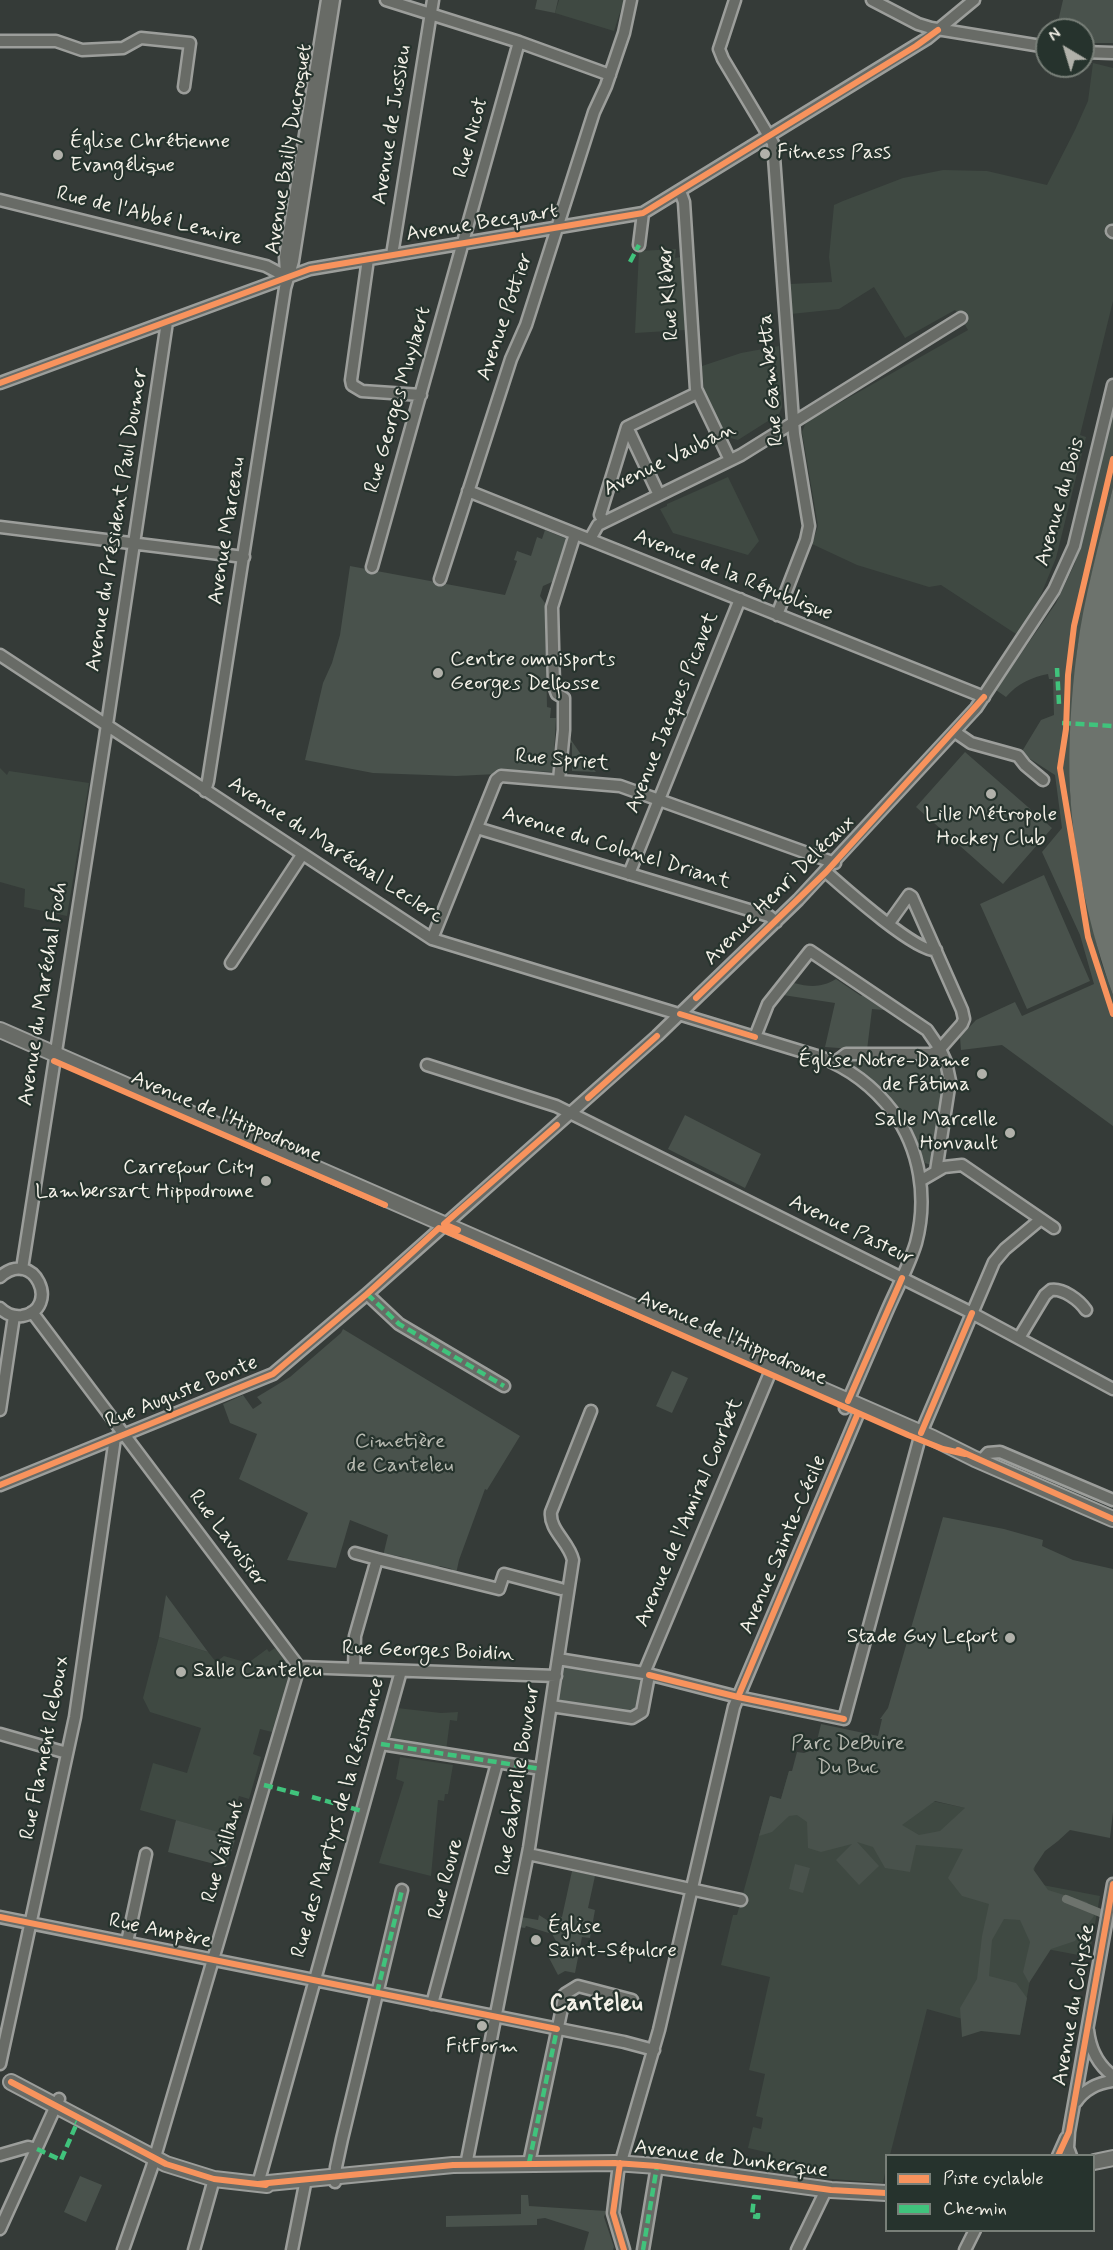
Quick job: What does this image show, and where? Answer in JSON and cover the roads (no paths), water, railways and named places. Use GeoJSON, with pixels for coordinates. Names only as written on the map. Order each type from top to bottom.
{"type":"FeatureCollection","features":[{"type":"Feature","properties":{"kind":"main road","name":"Avenue de l'Hippodrome"},"geometry":{"type":"LineString","coordinates":[[0,1030],[54,1057],[920,1436],[943,1449],[964,1454],[1113,1519]]}},
{"type":"Feature","properties":{"kind":"main road","name":"Avenue de l'Hippodrome"},"geometry":{"type":"LineString","coordinates":[[0,1037],[54,1057]]}},
{"type":"Feature","properties":{"kind":"main road","name":"Avenue de Dunkerque"},"geometry":{"type":"LineString","coordinates":[[6,2081],[58,2102],[191,2172],[214,2179],[258,2184],[305,2183],[391,2170],[466,2165],[620,2163],[657,2166],[826,2190],[885,2193]]}},
{"type":"Feature","properties":{"kind":"main road"},"geometry":{"type":"LineString","coordinates":[[1095,2162],[1113,2158]]}},
{"type":"Feature","properties":{"kind":"street","name":"Avenue Bailly Ducroquet"},"geometry":{"type":"LineString","coordinates":[[287,277],[285,257],[327,0]]}},
{"type":"Feature","properties":{"kind":"street","name":"Avenue Bailly Ducroquet"},"geometry":{"type":"LineString","coordinates":[[287,277],[293,261],[334,0]]}},
{"type":"Feature","properties":{"kind":"street"},"geometry":{"type":"LineString","coordinates":[[386,0],[519,42],[610,75]]}},
{"type":"Feature","properties":{"kind":"street","name":"Avenue de Jussieu"},"geometry":{"type":"LineString","coordinates":[[392,255],[433,0]]}},
{"type":"Feature","properties":{"kind":"street","name":"Avenue Pottier"},"geometry":{"type":"LineString","coordinates":[[440,579],[511,359],[526,325],[594,112],[610,75],[631,0]]}},
{"type":"Feature","properties":{"kind":"street"},"geometry":{"type":"LineString","coordinates":[[735,0],[720,54],[771,135]]}},
{"type":"Feature","properties":{"kind":"street"},"geometry":{"type":"LineString","coordinates":[[872,0],[918,24],[938,30],[1035,45]]}},
{"type":"Feature","properties":{"kind":"street","name":"Avenue Becquart"},"geometry":{"type":"LineString","coordinates":[[0,383],[310,269],[643,213],[938,30],[974,0]]}},
{"type":"Feature","properties":{"kind":"street"},"geometry":{"type":"LineString","coordinates":[[0,40],[56,41],[82,50],[123,48],[141,38],[190,43],[184,87]]}},
{"type":"Feature","properties":{"kind":"street","name":"Rue Nicot"},"geometry":{"type":"LineString","coordinates":[[463,244],[519,42]]}},
{"type":"Feature","properties":{"kind":"street"},"geometry":{"type":"LineString","coordinates":[[1095,52],[1113,53]]}},
{"type":"Feature","properties":{"kind":"street","name":"Rue Gambetta"},"geometry":{"type":"LineString","coordinates":[[771,135],[774,149],[794,422],[809,532],[777,615]]}},
{"type":"Feature","properties":{"kind":"street","name":"Rue Kléber"},"geometry":{"type":"LineString","coordinates":[[680,191],[684,202],[697,393]]}},
{"type":"Feature","properties":{"kind":"street","name":"Rue de l'Abbé Lemire"},"geometry":{"type":"LineString","coordinates":[[0,200],[266,266],[287,277]]}},
{"type":"Feature","properties":{"kind":"street"},"geometry":{"type":"LineString","coordinates":[[639,245],[643,213]]}},
{"type":"Feature","properties":{"kind":"street","name":"Rue Georges Muylaert"},"geometry":{"type":"LineString","coordinates":[[372,567],[463,244]]}},
{"type":"Feature","properties":{"kind":"street"},"geometry":{"type":"LineString","coordinates":[[368,259],[352,385],[362,391],[422,395]]}},
{"type":"Feature","properties":{"kind":"street","name":"Avenue Marceau"},"geometry":{"type":"LineString","coordinates":[[205,791],[287,277]]}},
{"type":"Feature","properties":{"kind":"street","name":"Avenue Vauban"},"geometry":{"type":"LineString","coordinates":[[583,537],[595,529],[602,519],[729,458],[785,422],[794,422],[961,318]]}},
{"type":"Feature","properties":{"kind":"street","name":"Avenue du Président Paul Doumer"},"geometry":{"type":"LineString","coordinates":[[106,725],[167,322]]}},
{"type":"Feature","properties":{"kind":"street","name":"Avenue du Bois"},"geometry":{"type":"LineString","coordinates":[[1108,405],[1113,377]]}},
{"type":"Feature","properties":{"kind":"street","name":"Avenue du Bois"},"geometry":{"type":"LineString","coordinates":[[984,697],[1054,590],[1069,560],[1113,385]]}},
{"type":"Feature","properties":{"kind":"street"},"geometry":{"type":"LineString","coordinates":[[602,519],[627,427],[697,393],[729,458]]}},
{"type":"Feature","properties":{"kind":"street"},"geometry":{"type":"LineString","coordinates":[[627,427],[658,493]]}},
{"type":"Feature","properties":{"kind":"street","name":"Avenue de la République"},"geometry":{"type":"LineString","coordinates":[[468,491],[984,697]]}},
{"type":"Feature","properties":{"kind":"street"},"geometry":{"type":"LineString","coordinates":[[0,527],[244,557]]}},
{"type":"Feature","properties":{"kind":"street"},"geometry":{"type":"LineString","coordinates":[[559,780],[564,730],[564,698],[557,694],[554,686],[552,616],[555,597],[583,537]]}},
{"type":"Feature","properties":{"kind":"street","name":"Avenue Jacques Picavet"},"geometry":{"type":"LineString","coordinates":[[629,874],[740,599]]}},
{"type":"Feature","properties":{"kind":"street","name":"Avenue du Maréchal Leclerc"},"geometry":{"type":"LineString","coordinates":[[0,656],[432,939],[834,1063],[865,1083],[891,1110],[908,1138],[920,1180]]}},
{"type":"Feature","properties":{"kind":"street","name":"Avenue Henri Delécaux"},"geometry":{"type":"LineString","coordinates":[[442,1226],[680,1014],[776,922],[835,863],[984,697]]}},
{"type":"Feature","properties":{"kind":"street","name":"Avenue du Maréchal Foch"},"geometry":{"type":"LineString","coordinates":[[22,1269],[106,725]]}},
{"type":"Feature","properties":{"kind":"street"},"geometry":{"type":"LineString","coordinates":[[955,732],[971,744],[1018,756],[1043,780]]}},
{"type":"Feature","properties":{"kind":"street","name":"Rue Spriet"},"geometry":{"type":"LineString","coordinates":[[477,828],[496,780],[503,775],[605,783],[659,799],[835,863]]}},
{"type":"Feature","properties":{"kind":"street"},"geometry":{"type":"LineString","coordinates":[[432,939],[477,828]]}},
{"type":"Feature","properties":{"kind":"street","name":"Avenue du Colonel Driant"},"geometry":{"type":"LineString","coordinates":[[477,828],[769,916],[776,922]]}},
{"type":"Feature","properties":{"kind":"street"},"geometry":{"type":"LineString","coordinates":[[231,963],[302,855]]}},
{"type":"Feature","properties":{"kind":"street"},"geometry":{"type":"LineString","coordinates":[[826,872],[859,902],[926,949],[936,950]]}},
{"type":"Feature","properties":{"kind":"street"},"geometry":{"type":"LineString","coordinates":[[834,1063],[846,1054],[926,1055],[940,1049],[960,1027],[964,1019],[911,896],[909,895],[889,923]]}},
{"type":"Feature","properties":{"kind":"street"},"geometry":{"type":"LineString","coordinates":[[755,1037],[768,1004],[810,951],[927,1030],[946,1062],[950,1081],[936,1171]]}},
{"type":"Feature","properties":{"kind":"street","name":"Avenue Pasteur"},"geometry":{"type":"LineString","coordinates":[[427,1065],[545,1102],[570,1113],[972,1313],[1113,1389]]}},
{"type":"Feature","properties":{"kind":"street"},"geometry":{"type":"LineString","coordinates":[[920,1180],[949,1166],[962,1166],[1054,1228]]}},
{"type":"Feature","properties":{"kind":"street","name":"Avenue Sainte-Cécile"},"geometry":{"type":"LineString","coordinates":[[624,2250],[613,2213],[620,2163],[654,2050],[729,1728],[738,1697],[913,1252],[919,1230],[922,1198],[920,1180]]}},
{"type":"Feature","properties":{"kind":"street"},"geometry":{"type":"LineString","coordinates":[[558,1659],[646,1674],[738,1697],[844,1719],[920,1436],[997,1258],[1010,1244],[1041,1219]]}},
{"type":"Feature","properties":{"kind":"street","name":"Rue Auguste Bonte"},"geometry":{"type":"LineString","coordinates":[[0,1485],[273,1374],[442,1226]]}},
{"type":"Feature","properties":{"kind":"street"},"geometry":{"type":"LineString","coordinates":[[0,1277],[10,1270],[22,1269],[33,1274],[41,1287],[40,1302],[32,1312],[24,1316],[14,1316],[0,1308]]}},
{"type":"Feature","properties":{"kind":"street"},"geometry":{"type":"LineString","coordinates":[[1019,1338],[1045,1295],[1051,1290],[1059,1290],[1079,1301],[1086,1310]]}},
{"type":"Feature","properties":{"kind":"street"},"geometry":{"type":"LineString","coordinates":[[367,1294],[399,1324],[504,1386]]}},
{"type":"Feature","properties":{"kind":"street","name":"Rue Lavoisier"},"geometry":{"type":"LineString","coordinates":[[32,1312],[119,1436],[299,1667]]}},
{"type":"Feature","properties":{"kind":"street"},"geometry":{"type":"LineString","coordinates":[[0,1410],[14,1316]]}},
{"type":"Feature","properties":{"kind":"street","name":"Avenue de l'Amiral Courbet"},"geometry":{"type":"LineString","coordinates":[[551,1706],[632,1718],[642,1712],[646,1674],[771,1371]]}},
{"type":"Feature","properties":{"kind":"street","name":"Rue Gabrielle Bouveur"},"geometry":{"type":"LineString","coordinates":[[466,2165],[528,1854],[573,1560],[570,1550],[552,1523],[551,1516],[591,1411]]}},
{"type":"Feature","properties":{"kind":"street","name":"Rue Flament Reboux"},"geometry":{"type":"LineString","coordinates":[[0,2064],[78,1698],[119,1436]]}},
{"type":"Feature","properties":{"kind":"street"},"geometry":{"type":"LineString","coordinates":[[980,1462],[988,1453],[1000,1452],[1113,1500]]}},
{"type":"Feature","properties":{"kind":"street"},"geometry":{"type":"LineString","coordinates":[[355,1553],[499,1589],[504,1574],[561,1589]]}},
{"type":"Feature","properties":{"kind":"street"},"geometry":{"type":"LineString","coordinates":[[354,1669],[355,1636],[377,1558]]}},
{"type":"Feature","properties":{"kind":"street","name":"Rue Georges Boidin"},"geometry":{"type":"LineString","coordinates":[[299,1667],[556,1676]]}},
{"type":"Feature","properties":{"kind":"street","name":"Rue Vaillant"},"geometry":{"type":"LineString","coordinates":[[123,2250],[155,2154],[299,1667]]}},
{"type":"Feature","properties":{"kind":"street","name":"Rue des Martyrs de la Résistance"},"geometry":{"type":"LineString","coordinates":[[258,2184],[401,1671]]}},
{"type":"Feature","properties":{"kind":"street"},"geometry":{"type":"LineString","coordinates":[[0,1734],[67,1753]]}},
{"type":"Feature","properties":{"kind":"street"},"geometry":{"type":"LineString","coordinates":[[381,1744],[541,1769]]}},
{"type":"Feature","properties":{"kind":"street","name":"Rue Roure"},"geometry":{"type":"LineString","coordinates":[[432,2004],[497,1763]]}},
{"type":"Feature","properties":{"kind":"street"},"geometry":{"type":"LineString","coordinates":[[127,1942],[146,1854]]}},
{"type":"Feature","properties":{"kind":"street"},"geometry":{"type":"LineString","coordinates":[[528,1854],[741,1900]]}},
{"type":"Feature","properties":{"kind":"street","name":"Avenue du Colysée"},"geometry":{"type":"LineString","coordinates":[[1070,2154],[1068,2148],[1069,2132],[1113,1884]]}},
{"type":"Feature","properties":{"kind":"street"},"geometry":{"type":"LineString","coordinates":[[335,2179],[402,1890]]}},
{"type":"Feature","properties":{"kind":"street","name":"Rue Ampère"},"geometry":{"type":"LineString","coordinates":[[0,1917],[654,2050]]}},
{"type":"Feature","properties":{"kind":"street"},"geometry":{"type":"LineString","coordinates":[[1101,1949],[1113,1953]]}},
{"type":"Feature","properties":{"kind":"street"},"geometry":{"type":"LineString","coordinates":[[529,2163],[565,1994],[578,1986],[632,2000]]}},
{"type":"Feature","properties":{"kind":"street"},"geometry":{"type":"LineString","coordinates":[[1074,2105],[1087,2090],[1113,2079],[1094,2051],[1089,2034],[1089,2017]]}},
{"type":"Feature","properties":{"kind":"street"},"geometry":{"type":"LineString","coordinates":[[0,2229],[58,2102]]}},
{"type":"Feature","properties":{"kind":"street","name":"Avenue du Colysée"},"geometry":{"type":"LineString","coordinates":[[1059,2154],[1069,2132]]}},
{"type":"Feature","properties":{"kind":"street"},"geometry":{"type":"LineString","coordinates":[[0,2156],[28,2147],[37,2149]]}},
{"type":"Feature","properties":{"kind":"street"},"geometry":{"type":"LineString","coordinates":[[643,2250],[657,2166]]}},
{"type":"Feature","properties":{"kind":"street"},"geometry":{"type":"LineString","coordinates":[[194,2250],[214,2179]]}},
{"type":"Feature","properties":{"kind":"street"},"geometry":{"type":"LineString","coordinates":[[292,2250],[305,2183]]}},
{"type":"Feature","properties":{"kind":"street"},"geometry":{"type":"LineString","coordinates":[[797,2250],[826,2190]]}},
{"type":"Feature","properties":{"kind":"street"},"geometry":{"type":"LineString","coordinates":[[965,2250],[974,2232]]}},
{"type":"Feature","properties":{"kind":"waterway"},"geometry":{"type":"LineString","coordinates":[[1066,1899],[1103,1914]]}},
{"type":"Feature","properties":{"kind":"place","name":"Fitness Pass"},"geometry":{"type":"Point","coordinates":[765,154]}},
{"type":"Feature","properties":{"kind":"place","name":"Église Chrétienne Evangélique"},"geometry":{"type":"Point","coordinates":[58,155]}},
{"type":"Feature","properties":{"kind":"place","name":"Centre omnisports Georges Delfosse"},"geometry":{"type":"Point","coordinates":[438,673]}},
{"type":"Feature","properties":{"kind":"place","name":"Lille Métropole Hockey Club"},"geometry":{"type":"Point","coordinates":[991,794]}},
{"type":"Feature","properties":{"kind":"place","name":"Église Notre-Dame de Fátima"},"geometry":{"type":"Point","coordinates":[982,1074]}},
{"type":"Feature","properties":{"kind":"place","name":"Salle Marcelle Honvault"},"geometry":{"type":"Point","coordinates":[1010,1133]}},
{"type":"Feature","properties":{"kind":"place","name":"Carrefour City Lambersart Hippodrome"},"geometry":{"type":"Point","coordinates":[266,1181]}},
{"type":"Feature","properties":{"kind":"place","name":"Stade Guy Lefort"},"geometry":{"type":"Point","coordinates":[1010,1638]}},
{"type":"Feature","properties":{"kind":"place","name":"Salle Canteleu"},"geometry":{"type":"Point","coordinates":[181,1672]}},
{"type":"Feature","properties":{"kind":"place","name":"Église Saint-Sépulcre"},"geometry":{"type":"Point","coordinates":[536,1940]}},
{"type":"Feature","properties":{"kind":"place","name":"FitForm"},"geometry":{"type":"Point","coordinates":[482,2026]}},
{"type":"Feature","properties":{"kind":"district","name":"Canteleu"},"geometry":{"type":"Point","coordinates":[596,2005]}},
{"type":"Feature","properties":{"kind":"park label","name":"Cimetière de Canteleu"},"geometry":{"type":"Point","coordinates":[400,1455]}},
{"type":"Feature","properties":{"kind":"park label","name":"Parc DeBuire Du Buc"},"geometry":{"type":"Point","coordinates":[848,1757]}}]}
